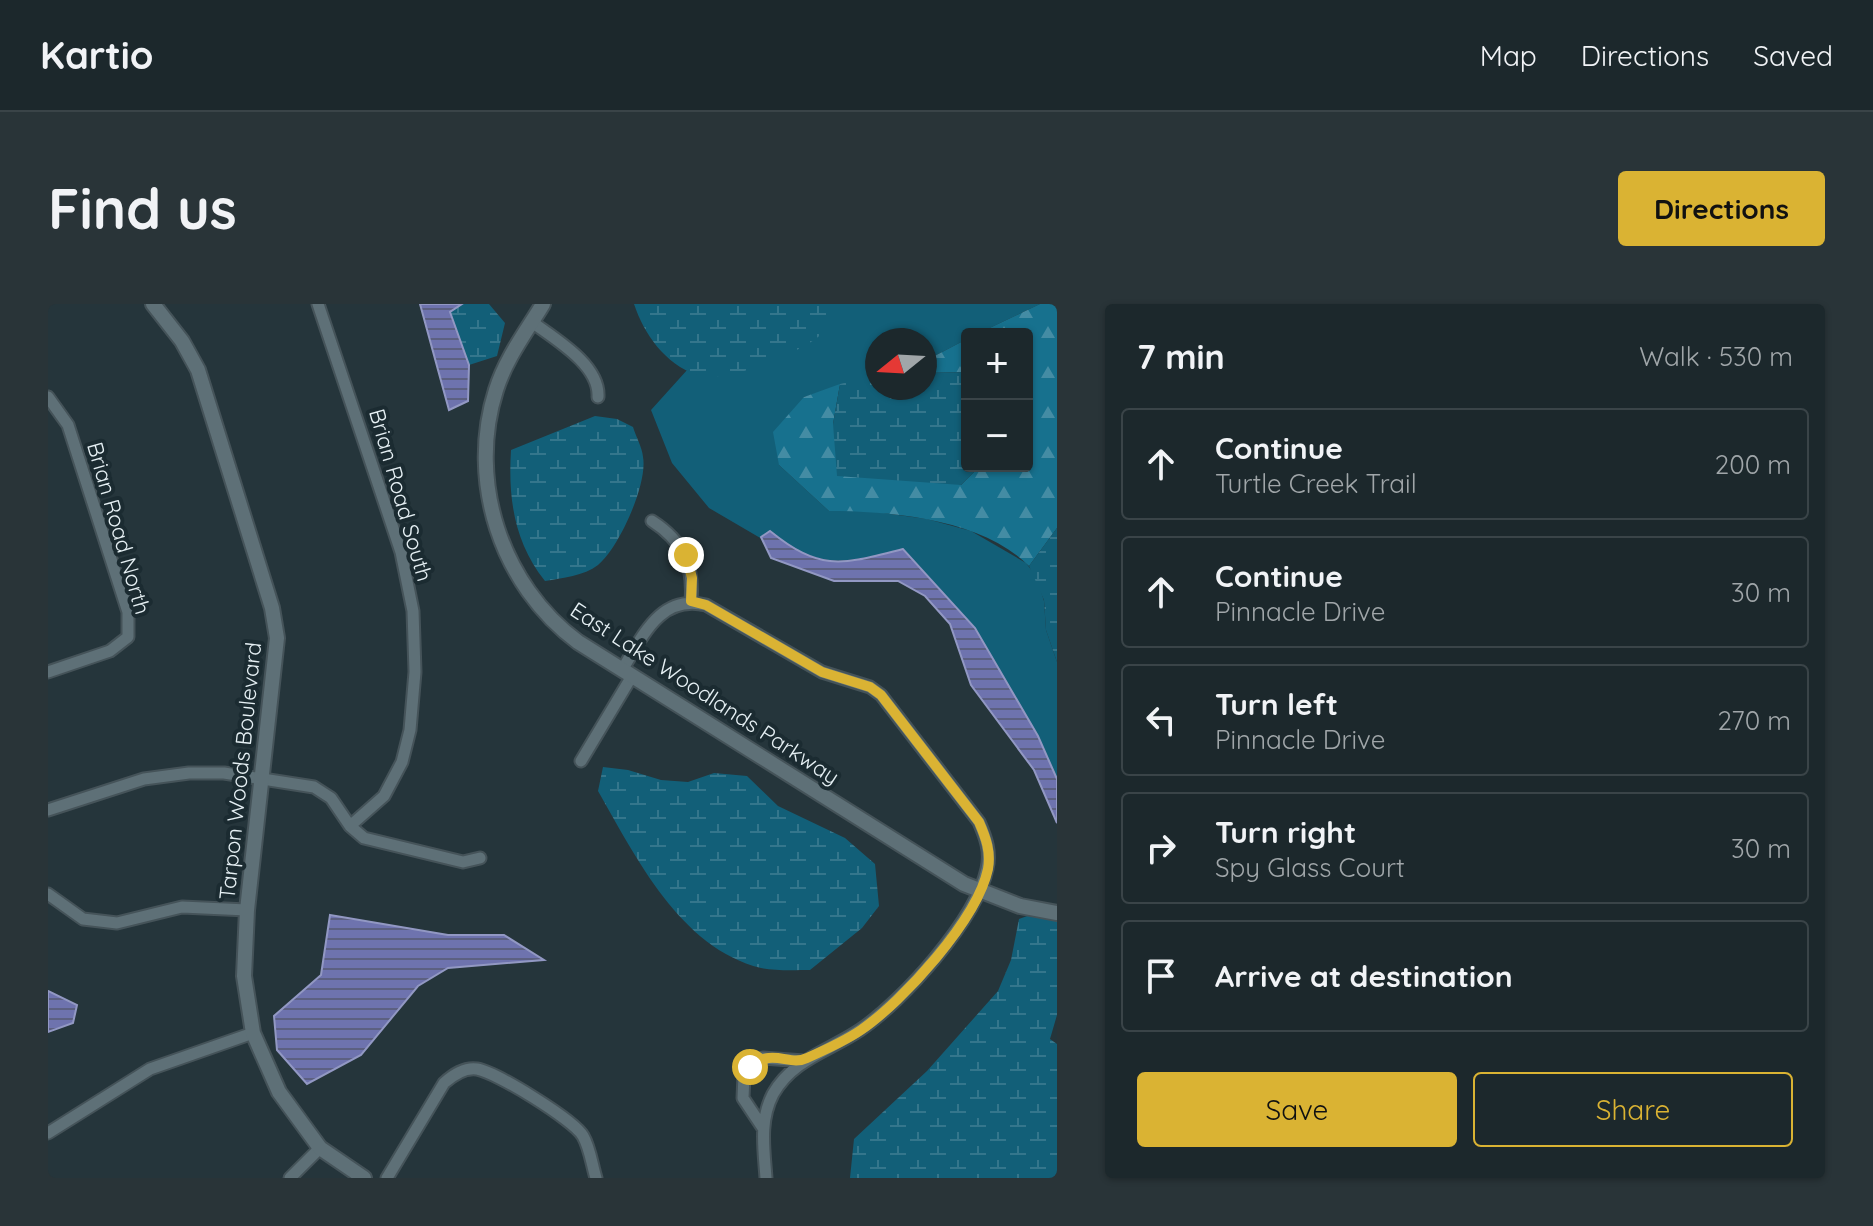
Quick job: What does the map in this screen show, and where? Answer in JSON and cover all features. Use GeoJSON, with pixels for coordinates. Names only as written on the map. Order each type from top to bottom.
{"type":"FeatureCollection","features":[{"type":"Feature","properties":{"kind":"street","name":"Tarpon Woods Boulevard"},"geometry":{"type":"LineString","coordinates":[[153,304],[182,341],[198,370],[272,608],[276,660],[247,910],[244,976],[253,1033],[279,1092],[320,1148],[364,1178]]}},
{"type":"Feature","properties":{"kind":"street","name":"Brian Road South"},"geometry":{"type":"LineString","coordinates":[[318,304],[401,552],[413,611],[415,672],[410,730],[402,762],[384,796],[350,826]]}},
{"type":"Feature","properties":{"kind":"street","name":"East Lake Woodlands Parkway"},"geometry":{"type":"LineString","coordinates":[[543,304],[501,377],[487,431],[487,474],[495,523],[511,564],[539,606],[566,633],[627,673],[979,891],[1020,906],[1057,913]]}},
{"type":"Feature","properties":{"kind":"street"},"geometry":{"type":"LineString","coordinates":[[532,322],[592,374],[598,387],[598,397]]}},
{"type":"Feature","properties":{"kind":"street","name":"Brian Road North"},"geometry":{"type":"LineString","coordinates":[[48,397],[68,425],[128,612],[128,637],[110,651],[48,672]]}},
{"type":"Feature","properties":{"kind":"street"},"geometry":{"type":"LineString","coordinates":[[652,521],[671,533],[686,555],[692,578],[691,601]]}},
{"type":"Feature","properties":{"kind":"street"},"geometry":{"type":"LineString","coordinates":[[581,761],[653,620],[665,609],[691,601],[706,605],[822,672],[870,687],[881,695],[979,822],[989,858],[979,891],[926,969],[883,1013],[859,1031],[804,1061],[773,1094],[763,1128],[766,1178]]}},
{"type":"Feature","properties":{"kind":"street"},"geometry":{"type":"LineString","coordinates":[[48,810],[169,775],[224,773],[314,787],[331,798],[350,826],[364,838],[463,862],[480,858]]}},
{"type":"Feature","properties":{"kind":"street"},"geometry":{"type":"LineString","coordinates":[[48,894],[83,919],[117,923],[182,907],[247,910]]}},
{"type":"Feature","properties":{"kind":"street"},"geometry":{"type":"LineString","coordinates":[[48,1133],[150,1069],[253,1033]]}},
{"type":"Feature","properties":{"kind":"street"},"geometry":{"type":"LineString","coordinates":[[763,1128],[743,1098],[744,1075],[763,1058],[804,1061]]}},
{"type":"Feature","properties":{"kind":"street"},"geometry":{"type":"LineString","coordinates":[[387,1178],[444,1083],[456,1072],[476,1069],[495,1076],[572,1124],[583,1135],[596,1178]]}},
{"type":"Feature","properties":{"kind":"street"},"geometry":{"type":"LineString","coordinates":[[290,1178],[320,1148]]}},
{"type":"Feature","properties":{"kind":"green space"},"geometry":{"type":"Polygon","coordinates":[[[462,304],[489,304],[505,323],[497,356],[469,365],[450,312],[462,304]]]}},
{"type":"Feature","properties":{"kind":"green space"},"geometry":{"type":"Polygon","coordinates":[[[634,304],[847,305],[822,334],[793,352],[742,372],[710,377],[686,370],[666,356],[650,337],[634,304]]]}},
{"type":"Feature","properties":{"kind":"green space"},"geometry":{"type":"Polygon","coordinates":[[[847,304],[1040,304],[990,328],[961,328],[961,342],[937,355],[937,328],[865,328],[865,379],[804,397],[779,465],[829,511],[869,511],[927,519],[971,531],[1026,563],[1036,576],[1044,601],[1046,630],[1057,662],[1057,779],[1038,736],[975,628],[903,549],[849,560],[819,558],[788,545],[770,532],[762,539],[709,508],[672,463],[651,410],[688,369],[698,375],[847,304]]]}},
{"type":"Feature","properties":{"kind":"green space"},"geometry":{"type":"Polygon","coordinates":[[[1040,304],[1057,304],[1057,528],[1029,566],[1009,550],[962,528],[908,516],[829,511],[779,465],[773,432],[804,397],[840,384],[833,424],[961,485],[974,472],[1033,472],[1033,328],[990,328],[1040,304]]]}},
{"type":"Feature","properties":{"kind":"green space"},"geometry":{"type":"Polygon","coordinates":[[[961,342],[961,372],[937,373],[937,355],[961,342]]]}},
{"type":"Feature","properties":{"kind":"green space"},"geometry":{"type":"Polygon","coordinates":[[[961,372],[961,472],[974,472],[961,485],[837,476],[833,424],[840,384],[865,378],[865,400],[937,400],[937,373],[961,372]]]}},
{"type":"Feature","properties":{"kind":"green space"},"geometry":{"type":"Polygon","coordinates":[[[595,416],[617,419],[633,427],[643,457],[641,482],[623,530],[606,557],[580,574],[545,581],[526,551],[515,519],[511,450],[595,416]]]}},
{"type":"Feature","properties":{"kind":"green space"},"geometry":{"type":"Polygon","coordinates":[[[1057,528],[1057,662],[1046,630],[1044,600],[1029,566],[1057,528]]]}},
{"type":"Feature","properties":{"kind":"green space"},"geometry":{"type":"Polygon","coordinates":[[[603,767],[628,770],[661,780],[688,782],[714,773],[747,776],[778,806],[845,838],[875,864],[879,906],[862,928],[810,970],[761,968],[732,957],[684,921],[645,871],[598,791],[603,767]]]}},
{"type":"Feature","properties":{"kind":"green space"},"geometry":{"type":"Polygon","coordinates":[[[1030,915],[1057,919],[1057,1015],[1050,1039],[1057,1044],[1057,1178],[850,1178],[854,1139],[927,1071],[998,991],[1011,960],[1019,919],[1030,915]]]}},
{"type":"Feature","properties":{"kind":"shaded area"},"geometry":{"type":"Polygon","coordinates":[[[420,304],[462,304],[450,312],[469,365],[468,401],[449,410],[420,304]]]}},
{"type":"Feature","properties":{"kind":"shaded area"},"geometry":{"type":"Polygon","coordinates":[[[770,531],[804,554],[819,559],[848,561],[903,549],[975,628],[1038,736],[1057,779],[1057,823],[1034,770],[971,685],[950,624],[925,596],[898,581],[834,581],[771,558],[761,537],[770,531]]]}},
{"type":"Feature","properties":{"kind":"shaded area"},"geometry":{"type":"Polygon","coordinates":[[[330,915],[448,935],[504,935],[544,960],[448,968],[418,986],[361,1055],[307,1084],[277,1050],[274,1016],[321,975],[330,915]]]}},
{"type":"Feature","properties":{"kind":"shaded area"},"geometry":{"type":"Polygon","coordinates":[[[48,991],[77,1005],[73,1023],[48,1032],[48,991]]]}},
{"type":"Feature","properties":{"kind":"route"},"geometry":{"type":"LineString","coordinates":[[686,555],[692,578],[691,601],[706,605],[822,672],[860,683],[881,695],[979,822],[988,847],[987,872],[954,933],[926,969],[883,1013],[859,1031],[804,1061],[769,1056],[750,1067]]}}]}
